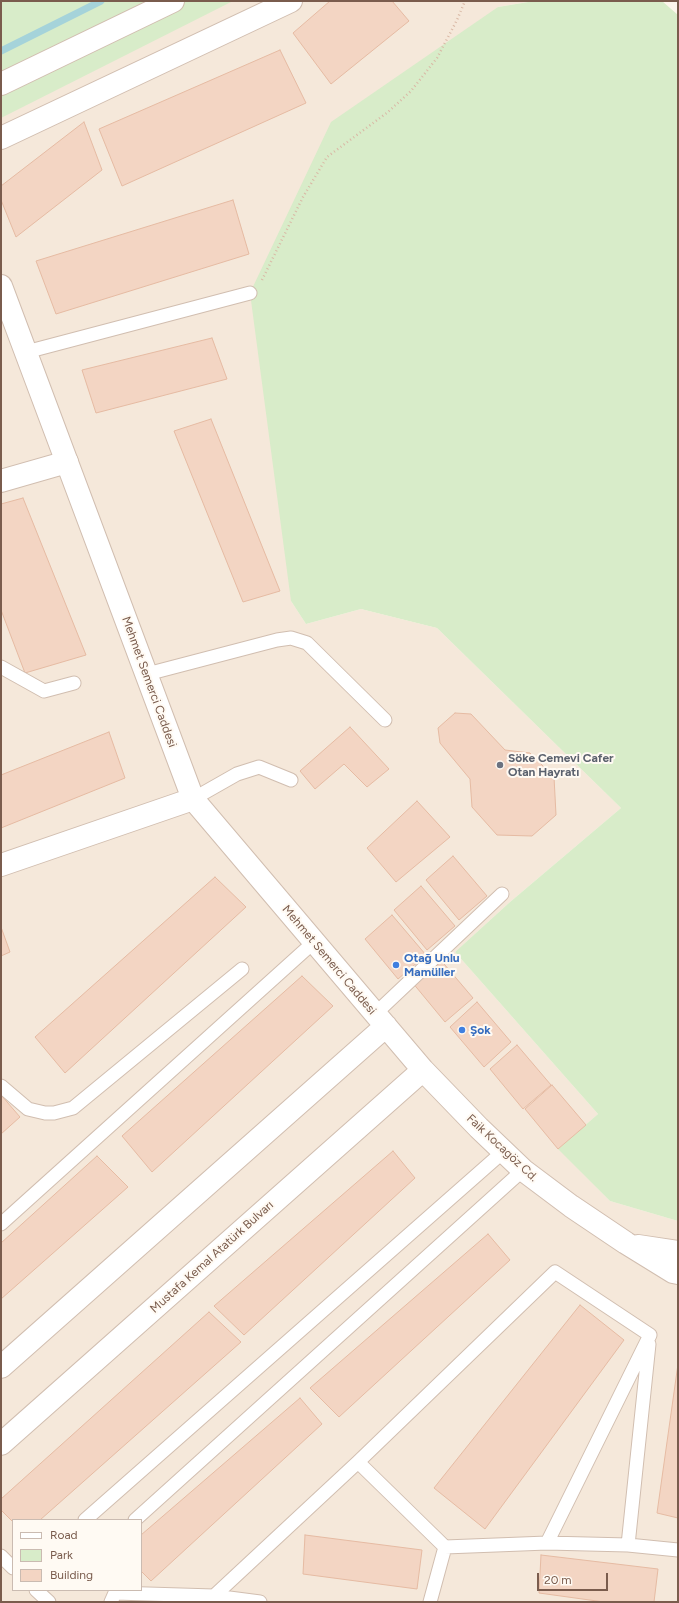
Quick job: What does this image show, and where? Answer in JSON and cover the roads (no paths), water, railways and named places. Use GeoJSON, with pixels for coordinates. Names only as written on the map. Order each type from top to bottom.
{"type":"FeatureCollection","features":[{"type":"Feature","properties":{"kind":"street"},"geometry":{"type":"LineString","coordinates":[[1,84],[173,1]]}},
{"type":"Feature","properties":{"kind":"street"},"geometry":{"type":"LineString","coordinates":[[1,138],[291,1]]}},
{"type":"Feature","properties":{"kind":"street","name":"Mehmet Semerci Caddesi"},"geometry":{"type":"LineString","coordinates":[[1,286],[193,799],[380,1020]]}},
{"type":"Feature","properties":{"kind":"street"},"geometry":{"type":"LineString","coordinates":[[1,481],[67,462]]}},
{"type":"Feature","properties":{"kind":"street"},"geometry":{"type":"LineString","coordinates":[[1,865],[193,799]]}},
{"type":"Feature","properties":{"kind":"street"},"geometry":{"type":"LineString","coordinates":[[1,1367],[380,1020]]}},
{"type":"Feature","properties":{"kind":"street","name":"Faik Kocagöz Cd."},"geometry":{"type":"LineString","coordinates":[[380,1020],[423,1070],[524,1170],[571,1206],[626,1243],[673,1272],[678,1273]]}},
{"type":"Feature","properties":{"kind":"street","name":"Mustafa Kemal Atatürk Bulvarı"},"geometry":{"type":"LineString","coordinates":[[1,1444],[423,1070]]}},
{"type":"Feature","properties":{"kind":"street"},"geometry":{"type":"LineString","coordinates":[[626,1243],[678,1252]]}},
{"type":"Feature","properties":{"kind":"lane"},"geometry":{"type":"LineString","coordinates":[[26,352],[250,293]]}},
{"type":"Feature","properties":{"kind":"lane"},"geometry":{"type":"LineString","coordinates":[[147,674],[277,640],[291,638],[307,643],[385,720]]}},
{"type":"Feature","properties":{"kind":"lane"},"geometry":{"type":"LineString","coordinates":[[1,667],[44,691],[74,683]]}},
{"type":"Feature","properties":{"kind":"lane"},"geometry":{"type":"LineString","coordinates":[[193,799],[238,774],[259,767],[290,780]]}},
{"type":"Feature","properties":{"kind":"lane"},"geometry":{"type":"LineString","coordinates":[[380,1020],[502,894]]}},
{"type":"Feature","properties":{"kind":"lane"},"geometry":{"type":"LineString","coordinates":[[1,1224],[314,942]]}},
{"type":"Feature","properties":{"kind":"lane"},"geometry":{"type":"LineString","coordinates":[[1,1086],[28,1109],[45,1113],[54,1113],[73,1108],[242,969]]}},
{"type":"Feature","properties":{"kind":"lane"},"geometry":{"type":"LineString","coordinates":[[86,1519],[504,1151]]}},
{"type":"Feature","properties":{"kind":"lane"},"geometry":{"type":"LineString","coordinates":[[136,1519],[524,1170]]}},
{"type":"Feature","properties":{"kind":"lane"},"geometry":{"type":"LineString","coordinates":[[214,1596],[358,1462],[555,1272],[650,1335]]}},
{"type":"Feature","properties":{"kind":"lane"},"geometry":{"type":"LineString","coordinates":[[547,1543],[650,1335]]}},
{"type":"Feature","properties":{"kind":"lane"},"geometry":{"type":"LineString","coordinates":[[628,1545],[650,1335]]}},
{"type":"Feature","properties":{"kind":"lane"},"geometry":{"type":"LineString","coordinates":[[358,1462],[445,1547],[547,1543],[628,1545],[678,1550]]}},
{"type":"Feature","properties":{"kind":"lane"},"geometry":{"type":"LineString","coordinates":[[430,1602],[445,1547]]}},
{"type":"Feature","properties":{"kind":"lane"},"geometry":{"type":"LineString","coordinates":[[1,1556],[12,1567]]}},
{"type":"Feature","properties":{"kind":"lane"},"geometry":{"type":"LineString","coordinates":[[37,1591],[49,1602]]}},
{"type":"Feature","properties":{"kind":"lane"},"geometry":{"type":"LineString","coordinates":[[114,1595],[214,1596],[260,1602]]}},
{"type":"Feature","properties":{"kind":"waterway"},"geometry":{"type":"LineString","coordinates":[[1,51],[101,1]]}},
{"type":"Feature","properties":{"kind":"place","name":"Söke Cemevi Cafer Otan Hayratı"},"geometry":{"type":"Point","coordinates":[500,765]}},
{"type":"Feature","properties":{"kind":"place","name":"Otağ Unlu Mamüller"},"geometry":{"type":"Point","coordinates":[396,965]}},
{"type":"Feature","properties":{"kind":"place","name":"Şok"},"geometry":{"type":"Point","coordinates":[462,1030]}}]}
